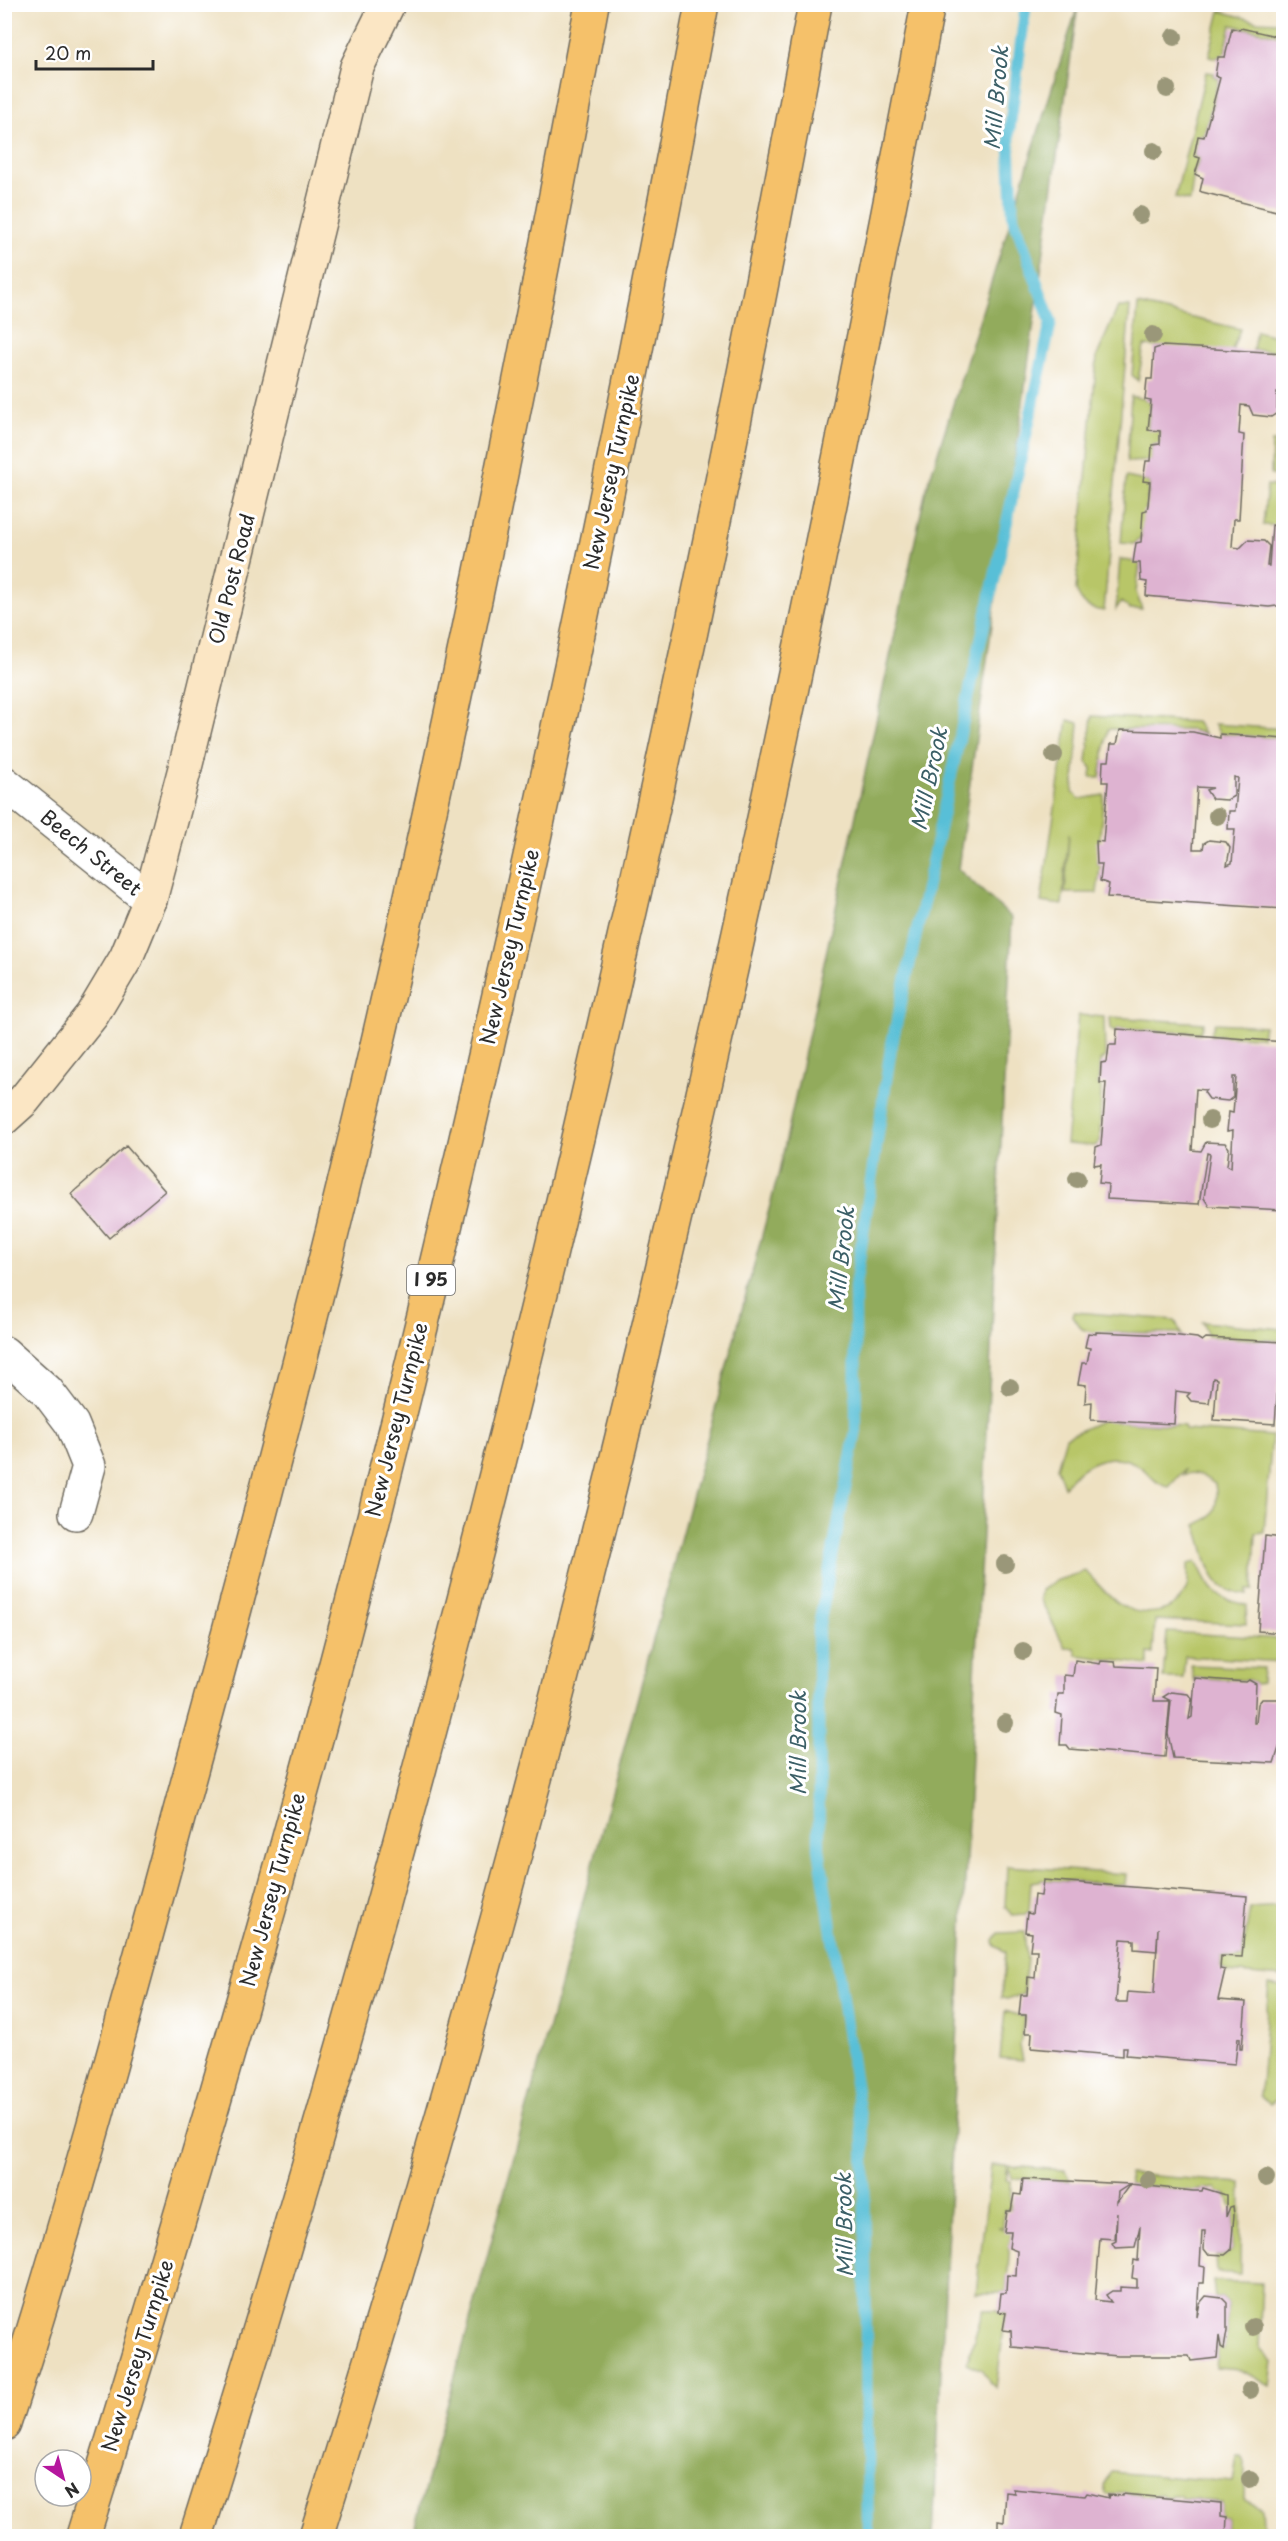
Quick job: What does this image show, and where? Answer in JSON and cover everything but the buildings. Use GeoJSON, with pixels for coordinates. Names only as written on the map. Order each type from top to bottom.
{"type":"FeatureCollection","features":[{"type":"Feature","properties":{"kind":"highway"},"geometry":{"type":"LineString","coordinates":[[4,2424],[32,2339],[149,1925],[257,1529],[368,1084],[472,615],[541,282],[592,4]]}},
{"type":"Feature","properties":{"kind":"highway","name":"New Jersey Turnpike"},"geometry":{"type":"LineString","coordinates":[[83,2536],[254,1961],[393,1438],[475,1101],[563,712],[650,290],[702,4]]}},
{"type":"Feature","properties":{"kind":"highway"},"geometry":{"type":"LineString","coordinates":[[196,2536],[358,1995],[469,1578],[574,1159],[677,703],[758,310],[814,4]]}},
{"type":"Feature","properties":{"kind":"highway"},"geometry":{"type":"LineString","coordinates":[[315,2536],[469,2020],[580,1602],[685,1182],[777,765],[858,371],[928,4]]}},
{"type":"Feature","properties":{"kind":"street","name":"Old Post Road"},"geometry":{"type":"LineString","coordinates":[[4,1118],[24,1100],[92,1015],[126,958],[150,900],[188,757],[357,67],[388,4]]}},
{"type":"Feature","properties":{"kind":"street","name":"Beech Street"},"geometry":{"type":"LineString","coordinates":[[4,783],[150,900]]}},
{"type":"Feature","properties":{"kind":"street"},"geometry":{"type":"LineString","coordinates":[[4,1353],[47,1391],[72,1424],[89,1466],[76,1514]]}},
{"type":"Feature","properties":{"kind":"green space"},"geometry":{"type":"Polygon","coordinates":[[[1078,5],[958,869],[1012,918],[933,2536],[412,2536],[779,1172],[925,494],[1078,5]]]}},
{"type":"Feature","properties":{"kind":"green space"},"geometry":{"type":"Polygon","coordinates":[[[1220,11],[1256,21],[1280,22],[1283,24],[1283,36],[1231,25],[1225,52],[1217,58],[1209,56],[1220,11]]]}},
{"type":"Feature","properties":{"kind":"green space"},"geometry":{"type":"Polygon","coordinates":[[[1206,72],[1214,73],[1214,76],[1219,79],[1204,135],[1198,137],[1194,156],[1200,158],[1194,172],[1190,201],[1175,198],[1206,72]]]}},
{"type":"Feature","properties":{"kind":"green space"},"geometry":{"type":"Polygon","coordinates":[[[1138,305],[1240,329],[1232,351],[1144,346],[1138,381],[1132,375],[1138,305]]]}},
{"type":"Feature","properties":{"kind":"green space"},"geometry":{"type":"Polygon","coordinates":[[[1118,307],[1130,307],[1104,611],[1086,605],[1076,590],[1097,356],[1118,307]]]}},
{"type":"Feature","properties":{"kind":"green space"},"geometry":{"type":"Polygon","coordinates":[[[1256,331],[1283,338],[1283,351],[1253,350],[1256,331]]]}},
{"type":"Feature","properties":{"kind":"green space"},"geometry":{"type":"Polygon","coordinates":[[[1131,396],[1151,401],[1148,428],[1160,431],[1160,444],[1152,445],[1151,461],[1127,462],[1131,396]]]}},
{"type":"Feature","properties":{"kind":"green space"},"geometry":{"type":"Polygon","coordinates":[[[1272,442],[1283,442],[1283,476],[1271,475],[1272,442]]]}},
{"type":"Feature","properties":{"kind":"green space"},"geometry":{"type":"Polygon","coordinates":[[[1126,477],[1150,482],[1141,538],[1134,544],[1121,543],[1126,477]]]}},
{"type":"Feature","properties":{"kind":"green space"},"geometry":{"type":"Polygon","coordinates":[[[1267,485],[1283,487],[1283,526],[1263,525],[1267,485]]]}},
{"type":"Feature","properties":{"kind":"green space"},"geometry":{"type":"Polygon","coordinates":[[[1120,559],[1140,563],[1136,592],[1142,609],[1130,609],[1121,602],[1116,609],[1120,559]]]}},
{"type":"Feature","properties":{"kind":"green space"},"geometry":{"type":"Polygon","coordinates":[[[1092,716],[1196,722],[1205,734],[1192,730],[1108,729],[1100,778],[1091,777],[1092,768],[1087,762],[1092,716]]]}},
{"type":"Feature","properties":{"kind":"green space"},"geometry":{"type":"Polygon","coordinates":[[[1068,720],[1079,723],[1073,793],[1080,799],[1104,795],[1097,864],[1100,866],[1097,893],[1065,893],[1069,833],[1062,905],[1041,902],[1068,720]]]}},
{"type":"Feature","properties":{"kind":"green space"},"geometry":{"type":"Polygon","coordinates":[[[1214,724],[1283,729],[1283,739],[1220,734],[1214,724]]]}},
{"type":"Feature","properties":{"kind":"green space"},"geometry":{"type":"Polygon","coordinates":[[[1078,1015],[1104,1017],[1105,1057],[1100,1061],[1098,1085],[1101,1087],[1100,1141],[1095,1146],[1066,1144],[1078,1015]]]}},
{"type":"Feature","properties":{"kind":"green space"},"geometry":{"type":"Polygon","coordinates":[[[1110,1017],[1204,1023],[1200,1033],[1118,1029],[1115,1032],[1111,1030],[1110,1017]]]}},
{"type":"Feature","properties":{"kind":"green space"},"geometry":{"type":"Polygon","coordinates":[[[1215,1023],[1264,1026],[1262,1037],[1210,1035],[1215,1023]]]}},
{"type":"Feature","properties":{"kind":"green space"},"geometry":{"type":"Polygon","coordinates":[[[1074,1312],[1175,1320],[1182,1336],[1178,1333],[1092,1332],[1082,1329],[1073,1316],[1074,1312]]]}},
{"type":"Feature","properties":{"kind":"green space"},"geometry":{"type":"Polygon","coordinates":[[[1202,1322],[1283,1329],[1283,1341],[1208,1336],[1202,1322]]]}},
{"type":"Feature","properties":{"kind":"green space"},"geometry":{"type":"Polygon","coordinates":[[[1103,1420],[1184,1426],[1185,1430],[1272,1436],[1264,1532],[1256,1533],[1253,1590],[1247,1590],[1247,1595],[1233,1592],[1216,1580],[1211,1570],[1196,1525],[1212,1514],[1216,1504],[1216,1491],[1215,1484],[1203,1477],[1192,1473],[1183,1475],[1185,1469],[1169,1487],[1157,1482],[1132,1462],[1110,1458],[1089,1464],[1071,1478],[1064,1487],[1057,1468],[1066,1437],[1103,1420]]]}},
{"type":"Feature","properties":{"kind":"green space"},"geometry":{"type":"Polygon","coordinates":[[[1197,1562],[1215,1592],[1227,1600],[1247,1605],[1246,1624],[1155,1620],[1153,1654],[1148,1653],[1148,1665],[1077,1655],[1075,1648],[1065,1647],[1040,1599],[1041,1590],[1055,1581],[1085,1571],[1119,1604],[1138,1612],[1158,1612],[1175,1604],[1182,1596],[1188,1585],[1188,1564],[1197,1562]]]}},
{"type":"Feature","properties":{"kind":"green space"},"geometry":{"type":"Polygon","coordinates":[[[1167,1632],[1283,1639],[1283,1662],[1185,1656],[1183,1678],[1163,1678],[1167,1632]]]}},
{"type":"Feature","properties":{"kind":"green space"},"geometry":{"type":"Polygon","coordinates":[[[1191,1665],[1263,1668],[1262,1683],[1256,1684],[1249,1680],[1195,1678],[1194,1683],[1191,1665]]]}},
{"type":"Feature","properties":{"kind":"green space"},"geometry":{"type":"Polygon","coordinates":[[[1007,1866],[1126,1874],[1125,1885],[1043,1880],[1031,1882],[1029,1911],[1025,1914],[1012,1915],[1005,1907],[1007,1866]]]}},
{"type":"Feature","properties":{"kind":"green space"},"geometry":{"type":"Polygon","coordinates":[[[1283,1906],[1282,1977],[1228,1972],[1221,1967],[1221,1955],[1235,1959],[1242,1957],[1250,1908],[1283,1906]]]}},
{"type":"Feature","properties":{"kind":"green space"},"geometry":{"type":"Polygon","coordinates":[[[1024,1932],[1027,1959],[1023,1994],[1007,1999],[1001,1998],[1006,1952],[995,1946],[994,1940],[999,1933],[1024,1932]]]}},
{"type":"Feature","properties":{"kind":"green space"},"geometry":{"type":"Polygon","coordinates":[[[1269,1984],[1282,1986],[1275,2060],[1284,2069],[1283,2095],[1270,2104],[1260,2097],[1269,1984]]]}},
{"type":"Feature","properties":{"kind":"green space"},"geometry":{"type":"Polygon","coordinates":[[[1005,2011],[1024,2017],[1020,2046],[1023,2060],[1000,2058],[1005,2011]]]}},
{"type":"Feature","properties":{"kind":"green space"},"geometry":{"type":"Polygon","coordinates":[[[991,2165],[1065,2170],[1070,2181],[1013,2179],[1007,2167],[1006,2180],[1011,2181],[1010,2209],[1004,2210],[1003,2227],[998,2227],[1011,2232],[1006,2293],[976,2293],[991,2165]]]}},
{"type":"Feature","properties":{"kind":"green space"},"geometry":{"type":"Polygon","coordinates":[[[1129,2174],[1241,2183],[1240,2274],[1217,2272],[1216,2255],[1225,2255],[1231,2250],[1234,2215],[1227,2195],[1218,2193],[1216,2188],[1193,2191],[1130,2184],[1129,2174]]]}},
{"type":"Feature","properties":{"kind":"green space"},"geometry":{"type":"Polygon","coordinates":[[[1213,2281],[1262,2283],[1259,2347],[1273,2362],[1270,2386],[1241,2370],[1216,2368],[1219,2336],[1221,2347],[1224,2349],[1227,2331],[1227,2303],[1222,2298],[1215,2297],[1213,2281]]]}},
{"type":"Feature","properties":{"kind":"green space"},"geometry":{"type":"Polygon","coordinates":[[[983,2310],[999,2310],[999,2312],[1006,2313],[996,2388],[990,2383],[983,2370],[967,2363],[983,2310]]]}},
{"type":"Feature","properties":{"kind":"green space"},"geometry":{"type":"Polygon","coordinates":[[[1237,2456],[1243,2458],[1245,2464],[1244,2500],[1262,2508],[1264,2536],[1226,2536],[1227,2517],[1221,2516],[1221,2502],[1182,2499],[1181,2495],[1172,2495],[1171,2498],[1162,2497],[1162,2495],[1140,2497],[1141,2494],[1105,2493],[1103,2486],[1111,2472],[1233,2482],[1237,2456]]]}},
{"type":"Feature","properties":{"kind":"waterway","name":"Mill Brook"},"geometry":{"type":"LineString","coordinates":[[868,2536],[864,2142],[819,1848],[818,1631],[856,1431],[855,1287],[891,1048],[1051,322],[1013,216],[1009,133],[1026,4]]}}]}
